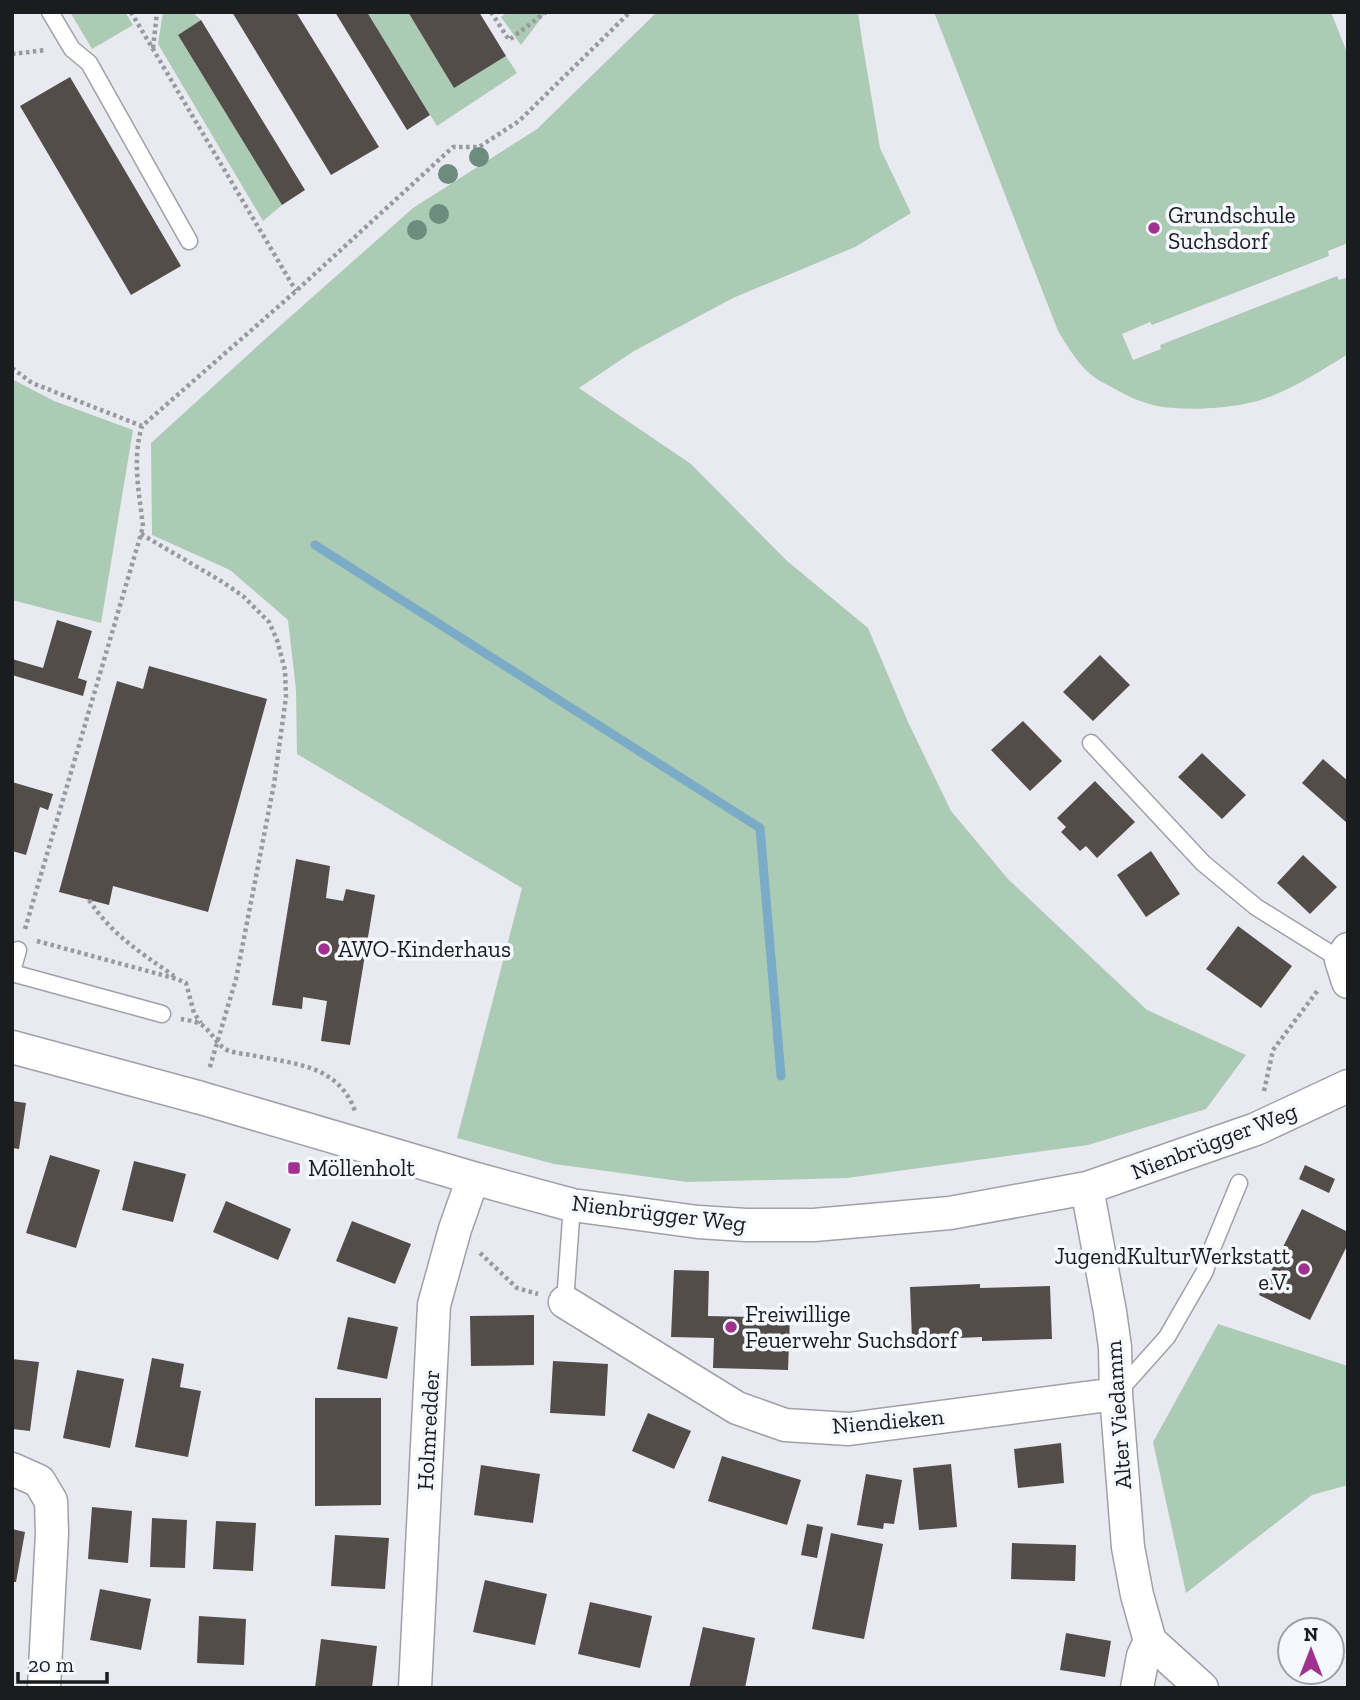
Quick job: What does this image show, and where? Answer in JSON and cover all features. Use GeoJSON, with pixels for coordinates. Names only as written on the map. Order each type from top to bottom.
{"type":"FeatureCollection","features":[{"type":"Feature","properties":{"kind":"street","name":"Nienbrügger Weg"},"geometry":{"type":"LineString","coordinates":[[12,1047],[201,1098],[572,1205],[698,1222],[746,1225],[814,1225],[950,1213],[1087,1188],[1256,1129],[1348,1086]]}},
{"type":"Feature","properties":{"kind":"street","name":"Holmredder"},"geometry":{"type":"LineString","coordinates":[[415,1688],[434,1305],[455,1229],[473,1178]]}},
{"type":"Feature","properties":{"kind":"street","name":"Alter Viedamm"},"geometry":{"type":"LineString","coordinates":[[1087,1188],[1115,1347],[1128,1547],[1137,1595],[1150,1641]]}},
{"type":"Feature","properties":{"kind":"street","name":"Niendieken"},"geometry":{"type":"LineString","coordinates":[[565,1302],[737,1408],[785,1425],[849,1429],[1116,1394]]}},
{"type":"Feature","properties":{"kind":"street"},"geometry":{"type":"LineString","coordinates":[[12,1469],[38,1480],[51,1501],[52,1533],[44,1688]]}},
{"type":"Feature","properties":{"kind":"street"},"geometry":{"type":"LineString","coordinates":[[1137,1688],[1143,1656],[1150,1641],[1202,1688]]}},
{"type":"Feature","properties":{"kind":"lane"},"geometry":{"type":"LineString","coordinates":[[50,12],[72,49],[89,62],[189,242]]}},
{"type":"Feature","properties":{"kind":"lane"},"geometry":{"type":"LineString","coordinates":[[1091,743],[1203,863],[1256,907],[1346,964]]}},
{"type":"Feature","properties":{"kind":"lane"},"geometry":{"type":"LineString","coordinates":[[20,943],[12,972],[162,1014]]}},
{"type":"Feature","properties":{"kind":"lane"},"geometry":{"type":"LineString","coordinates":[[1116,1394],[1167,1337],[1205,1272],[1239,1183]]}},
{"type":"Feature","properties":{"kind":"lane"},"geometry":{"type":"LineString","coordinates":[[565,1302],[572,1205]]}},
{"type":"Feature","properties":{"kind":"path"},"geometry":{"type":"LineString","coordinates":[[131,12],[296,291]]}},
{"type":"Feature","properties":{"kind":"path"},"geometry":{"type":"LineString","coordinates":[[153,49],[157,12]]}},
{"type":"Feature","properties":{"kind":"path"},"geometry":{"type":"LineString","coordinates":[[491,12],[509,40],[546,12]]}},
{"type":"Feature","properties":{"kind":"path"},"geometry":{"type":"LineString","coordinates":[[356,1143],[358,1122],[353,1104],[339,1084],[316,1069],[228,1051],[201,1024],[194,1013],[186,983],[20,943],[143,526],[136,463],[139,438],[142,426],[296,291],[453,147],[480,147],[519,121],[629,12]]}},
{"type":"Feature","properties":{"kind":"path"},"geometry":{"type":"LineString","coordinates":[[12,54],[72,49]]}},
{"type":"Feature","properties":{"kind":"path"},"geometry":{"type":"LineString","coordinates":[[12,368],[32,383],[142,426]]}},
{"type":"Feature","properties":{"kind":"path"},"geometry":{"type":"LineString","coordinates":[[141,534],[243,596],[269,622],[285,670],[286,697],[274,784],[236,979],[201,1098]]}},
{"type":"Feature","properties":{"kind":"path"},"geometry":{"type":"LineString","coordinates":[[89,900],[108,926],[121,938],[177,979]]}},
{"type":"Feature","properties":{"kind":"path"},"geometry":{"type":"LineString","coordinates":[[1256,1129],[1273,1050],[1346,964]]}},
{"type":"Feature","properties":{"kind":"path"},"geometry":{"type":"LineString","coordinates":[[162,1014],[201,1024]]}},
{"type":"Feature","properties":{"kind":"path"},"geometry":{"type":"LineString","coordinates":[[455,1229],[517,1287],[565,1302]]}},
{"type":"Feature","properties":{"kind":"green space"},"geometry":{"type":"Polygon","coordinates":[[[70,12],[125,12],[133,25],[92,49],[70,12]]]}},
{"type":"Feature","properties":{"kind":"green space"},"geometry":{"type":"Polygon","coordinates":[[[163,12],[192,12],[201,20],[178,35],[282,205],[263,221],[158,44],[163,12]]]}},
{"type":"Feature","properties":{"kind":"green space"},"geometry":{"type":"Polygon","coordinates":[[[367,12],[408,12],[454,87],[506,56],[517,73],[437,126],[367,12]]]}},
{"type":"Feature","properties":{"kind":"green space"},"geometry":{"type":"Polygon","coordinates":[[[507,12],[546,12],[521,45],[501,17],[507,12]]]}},
{"type":"Feature","properties":{"kind":"green space"},"geometry":{"type":"Polygon","coordinates":[[[657,12],[858,12],[880,148],[911,213],[855,247],[733,298],[634,351],[579,388],[691,464],[786,560],[868,628],[908,722],[951,811],[1008,879],[1147,1010],[1246,1055],[1206,1109],[1088,1145],[847,1178],[687,1182],[554,1164],[457,1138],[522,888],[297,754],[296,690],[288,620],[230,570],[152,535],[151,443],[413,208],[537,129],[657,12]]]}},
{"type":"Feature","properties":{"kind":"green space","name":"Grundschule Suchsdorf"},"geometry":{"type":"Polygon","coordinates":[[[934,12],[1331,12],[1348,55],[1348,243],[1328,251],[1329,256],[1152,325],[1150,322],[1122,334],[1133,360],[1161,349],[1160,345],[1337,276],[1339,280],[1348,277],[1348,354],[1302,382],[1265,399],[1217,408],[1157,406],[1131,397],[1094,377],[1078,361],[1058,331],[934,12]]]}},
{"type":"Feature","properties":{"kind":"green space"},"geometry":{"type":"Polygon","coordinates":[[[12,379],[54,401],[133,430],[101,623],[12,600],[12,379]]]}},
{"type":"Feature","properties":{"kind":"green space"},"geometry":{"type":"Polygon","coordinates":[[[1218,1324],[1348,1366],[1348,1485],[1312,1495],[1186,1593],[1153,1442],[1218,1324]]]}},
{"type":"Feature","properties":{"kind":"building"},"geometry":{"type":"Polygon","coordinates":[[[232,12],[296,12],[379,147],[331,175],[232,12]]]}},
{"type":"Feature","properties":{"kind":"building"},"geometry":{"type":"Polygon","coordinates":[[[335,12],[367,12],[430,115],[407,130],[335,12]]]}},
{"type":"Feature","properties":{"kind":"building"},"geometry":{"type":"Polygon","coordinates":[[[408,12],[479,12],[506,56],[454,88],[408,12]]]}},
{"type":"Feature","properties":{"kind":"building"},"geometry":{"type":"Polygon","coordinates":[[[201,20],[305,190],[282,205],[178,35],[201,20]]]}},
{"type":"Feature","properties":{"kind":"building"},"geometry":{"type":"Polygon","coordinates":[[[70,77],[181,266],[131,295],[20,106],[70,77]]]}},
{"type":"Feature","properties":{"kind":"building"},"geometry":{"type":"Polygon","coordinates":[[[57,620],[92,631],[78,678],[87,681],[83,696],[12,675],[12,659],[43,668],[57,620]]]}},
{"type":"Feature","properties":{"kind":"building"},"geometry":{"type":"Polygon","coordinates":[[[1100,655],[1130,685],[1093,721],[1063,692],[1100,655]]]}},
{"type":"Feature","properties":{"kind":"building"},"geometry":{"type":"Polygon","coordinates":[[[149,666],[267,699],[208,912],[113,886],[109,905],[59,892],[117,681],[143,689],[149,666]]]}},
{"type":"Feature","properties":{"kind":"building"},"geometry":{"type":"Polygon","coordinates":[[[1023,721],[1062,761],[1030,791],[991,750],[1023,721]]]}},
{"type":"Feature","properties":{"kind":"building"},"geometry":{"type":"Polygon","coordinates":[[[1202,753],[1246,795],[1222,819],[1178,777],[1202,753]]]}},
{"type":"Feature","properties":{"kind":"building"},"geometry":{"type":"Polygon","coordinates":[[[1323,759],[1348,781],[1347,823],[1302,783],[1323,759]]]}},
{"type":"Feature","properties":{"kind":"building"},"geometry":{"type":"Polygon","coordinates":[[[1095,781],[1135,822],[1097,858],[1086,846],[1080,851],[1061,832],[1066,827],[1057,818],[1095,781]]]}},
{"type":"Feature","properties":{"kind":"building"},"geometry":{"type":"Polygon","coordinates":[[[12,782],[53,794],[48,810],[40,807],[26,855],[12,851],[12,782]]]}},
{"type":"Feature","properties":{"kind":"building"},"geometry":{"type":"Polygon","coordinates":[[[1151,851],[1180,894],[1146,917],[1117,875],[1151,851]]]}},
{"type":"Feature","properties":{"kind":"building"},"geometry":{"type":"Polygon","coordinates":[[[1303,855],[1337,887],[1310,914],[1277,883],[1303,855]]]}},
{"type":"Feature","properties":{"kind":"building","name":"AWO-Kinderhaus"},"geometry":{"type":"Polygon","coordinates":[[[296,859],[330,866],[326,898],[343,901],[346,889],[375,895],[350,1045],[321,1041],[327,1001],[303,997],[302,1009],[272,1005],[296,859]]]}},
{"type":"Feature","properties":{"kind":"building"},"geometry":{"type":"Polygon","coordinates":[[[1238,926],[1292,966],[1261,1008],[1206,969],[1238,926]]]}},
{"type":"Feature","properties":{"kind":"building"},"geometry":{"type":"Polygon","coordinates":[[[12,1101],[26,1103],[19,1149],[12,1148],[12,1101]]]}},
{"type":"Feature","properties":{"kind":"building"},"geometry":{"type":"Polygon","coordinates":[[[50,1155],[100,1170],[76,1248],[26,1233],[50,1155]]]}},
{"type":"Feature","properties":{"kind":"building"},"geometry":{"type":"Polygon","coordinates":[[[134,1161],[186,1174],[173,1222],[122,1210],[134,1161]]]}},
{"type":"Feature","properties":{"kind":"building"},"geometry":{"type":"Polygon","coordinates":[[[1305,1165],[1335,1179],[1329,1193],[1299,1179],[1305,1165]]]}},
{"type":"Feature","properties":{"kind":"building"},"geometry":{"type":"Polygon","coordinates":[[[226,1201],[291,1229],[278,1260],[213,1232],[226,1201]]]}},
{"type":"Feature","properties":{"kind":"building","name":"JugendKulturWerkstatt e.V."},"geometry":{"type":"Polygon","coordinates":[[[1302,1209],[1348,1232],[1348,1244],[1310,1320],[1259,1295],[1302,1209]]]}},
{"type":"Feature","properties":{"kind":"building"},"geometry":{"type":"Polygon","coordinates":[[[352,1221],[411,1244],[395,1284],[336,1261],[352,1221]]]}},
{"type":"Feature","properties":{"kind":"building","name":"Freiwillige Feuerwehr Suchsdorf"},"geometry":{"type":"Polygon","coordinates":[[[674,1270],[709,1271],[708,1316],[790,1318],[788,1370],[713,1368],[714,1338],[671,1337],[674,1270]]]}},
{"type":"Feature","properties":{"kind":"building"},"geometry":{"type":"Polygon","coordinates":[[[980,1284],[980,1288],[1050,1286],[1052,1339],[982,1341],[982,1337],[912,1340],[910,1287],[980,1284]]]}},
{"type":"Feature","properties":{"kind":"building"},"geometry":{"type":"Polygon","coordinates":[[[534,1315],[534,1365],[471,1366],[470,1316],[534,1315]]]}},
{"type":"Feature","properties":{"kind":"building"},"geometry":{"type":"Polygon","coordinates":[[[348,1317],[398,1327],[387,1379],[337,1369],[348,1317]]]}},
{"type":"Feature","properties":{"kind":"building"},"geometry":{"type":"Polygon","coordinates":[[[152,1358],[184,1364],[180,1387],[201,1391],[188,1457],[135,1447],[152,1358]]]}},
{"type":"Feature","properties":{"kind":"building"},"geometry":{"type":"Polygon","coordinates":[[[12,1359],[39,1362],[30,1431],[12,1429],[12,1359]]]}},
{"type":"Feature","properties":{"kind":"building"},"geometry":{"type":"Polygon","coordinates":[[[553,1361],[608,1364],[605,1416],[550,1413],[553,1361]]]}},
{"type":"Feature","properties":{"kind":"building"},"geometry":{"type":"Polygon","coordinates":[[[77,1370],[124,1379],[110,1448],[63,1438],[77,1370]]]}},
{"type":"Feature","properties":{"kind":"building"},"geometry":{"type":"Polygon","coordinates":[[[315,1398],[381,1398],[381,1505],[315,1506],[315,1398]]]}},
{"type":"Feature","properties":{"kind":"building"},"geometry":{"type":"Polygon","coordinates":[[[648,1413],[691,1431],[674,1469],[632,1451],[648,1413]]]}},
{"type":"Feature","properties":{"kind":"building"},"geometry":{"type":"Polygon","coordinates":[[[1061,1443],[1064,1483],[1018,1488],[1014,1449],[1061,1443]]]}},
{"type":"Feature","properties":{"kind":"building"},"geometry":{"type":"Polygon","coordinates":[[[722,1456],[801,1480],[787,1525],[708,1501],[722,1456]]]}},
{"type":"Feature","properties":{"kind":"building"},"geometry":{"type":"Polygon","coordinates":[[[951,1464],[957,1527],[919,1530],[913,1468],[951,1464]]]}},
{"type":"Feature","properties":{"kind":"building"},"geometry":{"type":"Polygon","coordinates":[[[481,1465],[540,1474],[533,1523],[474,1515],[481,1465]]]}},
{"type":"Feature","properties":{"kind":"building"},"geometry":{"type":"Polygon","coordinates":[[[866,1474],[902,1480],[894,1524],[884,1523],[883,1529],[857,1525],[866,1474]]]}},
{"type":"Feature","properties":{"kind":"building"},"geometry":{"type":"Polygon","coordinates":[[[92,1507],[132,1511],[128,1563],[88,1559],[92,1507]]]}},
{"type":"Feature","properties":{"kind":"building"},"geometry":{"type":"Polygon","coordinates":[[[152,1518],[187,1520],[185,1568],[150,1567],[152,1518]]]}},
{"type":"Feature","properties":{"kind":"building"},"geometry":{"type":"Polygon","coordinates":[[[216,1521],[256,1523],[253,1571],[213,1569],[216,1521]]]}},
{"type":"Feature","properties":{"kind":"building"},"geometry":{"type":"Polygon","coordinates":[[[807,1524],[823,1527],[817,1558],[801,1555],[807,1524]]]}},
{"type":"Feature","properties":{"kind":"building"},"geometry":{"type":"Polygon","coordinates":[[[12,1529],[25,1532],[16,1582],[12,1582],[12,1529]]]}},
{"type":"Feature","properties":{"kind":"building"},"geometry":{"type":"Polygon","coordinates":[[[831,1533],[883,1544],[864,1639],[812,1629],[831,1533]]]}},
{"type":"Feature","properties":{"kind":"building"},"geometry":{"type":"Polygon","coordinates":[[[335,1535],[389,1538],[385,1589],[331,1586],[335,1535]]]}},
{"type":"Feature","properties":{"kind":"building"},"geometry":{"type":"Polygon","coordinates":[[[1012,1543],[1076,1545],[1075,1581],[1011,1579],[1012,1543]]]}},
{"type":"Feature","properties":{"kind":"building"},"geometry":{"type":"Polygon","coordinates":[[[485,1580],[547,1594],[535,1645],[473,1632],[485,1580]]]}},
{"type":"Feature","properties":{"kind":"building"},"geometry":{"type":"Polygon","coordinates":[[[100,1589],[151,1599],[141,1650],[90,1640],[100,1589]]]}},
{"type":"Feature","properties":{"kind":"building"},"geometry":{"type":"Polygon","coordinates":[[[590,1602],[652,1616],[640,1668],[578,1654],[590,1602]]]}},
{"type":"Feature","properties":{"kind":"building"},"geometry":{"type":"Polygon","coordinates":[[[199,1616],[246,1619],[244,1665],[197,1663],[199,1616]]]}},
{"type":"Feature","properties":{"kind":"building"},"geometry":{"type":"Polygon","coordinates":[[[703,1627],[755,1638],[745,1688],[689,1688],[703,1627]]]}},
{"type":"Feature","properties":{"kind":"building"},"geometry":{"type":"Polygon","coordinates":[[[1066,1633],[1111,1641],[1105,1677],[1060,1670],[1066,1633]]]}},
{"type":"Feature","properties":{"kind":"building"},"geometry":{"type":"Polygon","coordinates":[[[321,1639],[377,1646],[372,1688],[315,1688],[321,1639]]]}},
{"type":"Feature","properties":{"kind":"waterway"},"geometry":{"type":"LineString","coordinates":[[315,545],[760,828],[781,1076]]}},
{"type":"Feature","properties":{"kind":"place","name":"Grundschule Suchsdorf"},"geometry":{"type":"Point","coordinates":[1154,228]}},
{"type":"Feature","properties":{"kind":"place","name":"AWO-Kinderhaus"},"geometry":{"type":"Point","coordinates":[324,949]}},
{"type":"Feature","properties":{"kind":"place","name":"Möllenholt"},"geometry":{"type":"Point","coordinates":[294,1168]}},
{"type":"Feature","properties":{"kind":"place","name":"JugendKulturWerkstatt e.V."},"geometry":{"type":"Point","coordinates":[1304,1269]}},
{"type":"Feature","properties":{"kind":"place","name":"Freiwillige Feuerwehr Suchsdorf"},"geometry":{"type":"Point","coordinates":[731,1327]}}]}
